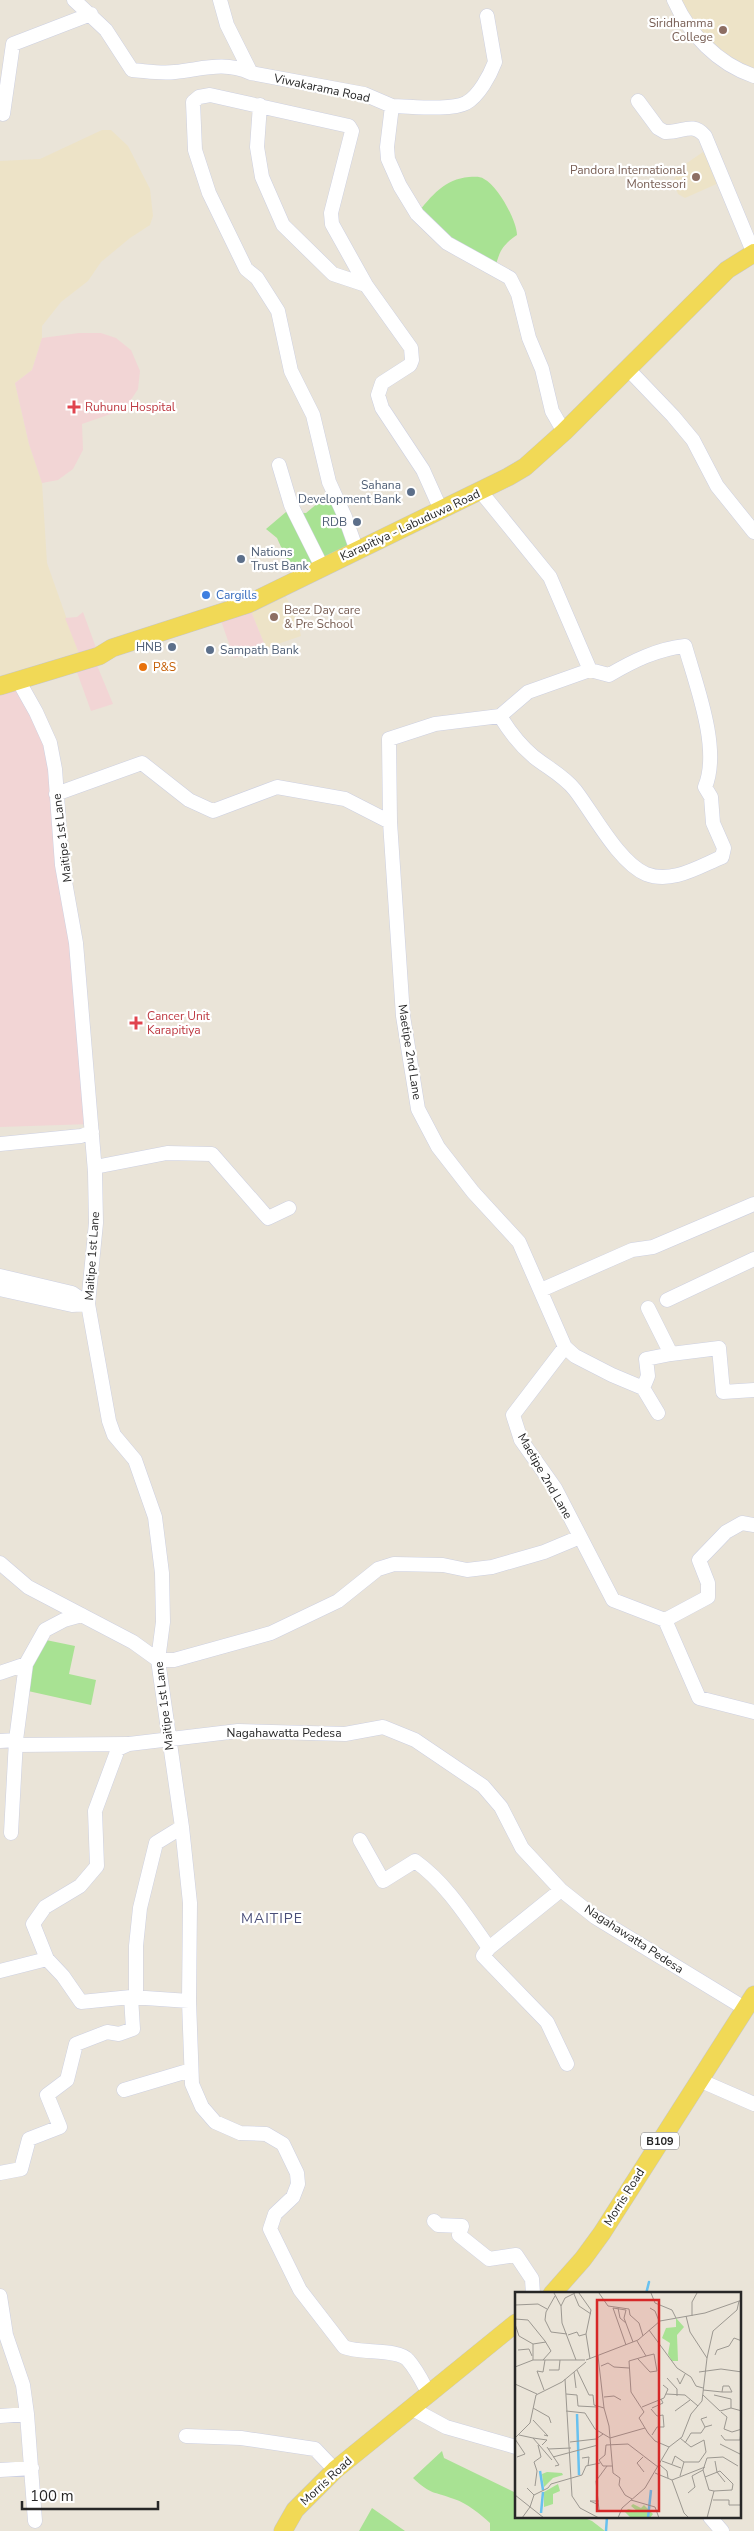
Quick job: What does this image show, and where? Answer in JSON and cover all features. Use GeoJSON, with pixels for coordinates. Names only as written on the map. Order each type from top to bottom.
{"type":"FeatureCollection","features":[{"type":"Feature","properties":{"kind":"main road","name":"Karapitiya - Labuduwa Road"},"geometry":{"type":"LineString","coordinates":[[0,686],[99,656],[112,648],[219,615],[296,582],[322,567],[481,492],[525,467],[564,432],[727,270],[754,254]]}},
{"type":"Feature","properties":{"kind":"main road","name":"Morris Road"},"geometry":{"type":"LineString","coordinates":[[554,2292],[583,2259],[602,2233],[750,2002]]}},
{"type":"Feature","properties":{"kind":"main road","name":"Morris Road"},"geometry":{"type":"LineString","coordinates":[[283,2531],[296,2510],[335,2470],[515,2324]]}},
{"type":"Feature","properties":{"kind":"street","name":"Viwakarama Road"},"geometry":{"type":"LineString","coordinates":[[74,0],[106,30],[132,70],[173,73],[212,66],[237,67],[251,73],[364,94],[392,106]]}},
{"type":"Feature","properties":{"kind":"street"},"geometry":{"type":"LineString","coordinates":[[220,0],[227,25],[251,73]]}},
{"type":"Feature","properties":{"kind":"street"},"geometry":{"type":"LineString","coordinates":[[674,0],[682,17],[703,43],[736,69],[754,76]]}},
{"type":"Feature","properties":{"kind":"street"},"geometry":{"type":"LineString","coordinates":[[3,114],[13,44],[91,14]]}},
{"type":"Feature","properties":{"kind":"street"},"geometry":{"type":"LineString","coordinates":[[487,16],[495,62],[478,92],[466,103],[452,106],[392,106],[387,147],[388,159],[400,186],[417,214],[447,243],[510,278],[518,294],[528,338],[542,370],[552,411],[564,432]]}},
{"type":"Feature","properties":{"kind":"street"},"geometry":{"type":"LineString","coordinates":[[357,551],[345,516],[329,482],[313,415],[292,371],[278,311],[257,278],[246,269],[209,193],[195,150],[193,102],[199,97],[210,95],[260,105],[349,126],[352,131],[331,213],[332,224],[366,285],[411,348],[413,354],[410,364],[379,386],[378,395],[382,408],[423,470],[442,510]]}},
{"type":"Feature","properties":{"kind":"street"},"geometry":{"type":"LineString","coordinates":[[638,101],[658,128],[665,132],[692,127],[698,128],[705,136],[754,254]]}},
{"type":"Feature","properties":{"kind":"street"},"geometry":{"type":"LineString","coordinates":[[260,105],[257,147],[262,177],[283,225],[333,274],[366,285]]}},
{"type":"Feature","properties":{"kind":"street"},"geometry":{"type":"LineString","coordinates":[[628,369],[674,416],[693,440],[717,486],[754,532]]}},
{"type":"Feature","properties":{"kind":"street"},"geometry":{"type":"LineString","coordinates":[[279,465],[291,505],[322,567]]}},
{"type":"Feature","properties":{"kind":"street"},"geometry":{"type":"LineString","coordinates":[[481,492],[550,577],[590,670]]}},
{"type":"Feature","properties":{"kind":"street"},"geometry":{"type":"LineString","coordinates":[[685,646],[707,718],[710,776],[705,787],[711,797],[713,824],[724,848],[722,857],[680,875],[662,877],[645,874],[631,863],[600,827],[575,790],[555,770],[534,757],[508,729],[500,716],[528,692],[590,670],[609,675],[632,661],[667,648],[685,646]]}},
{"type":"Feature","properties":{"kind":"street","name":"Maitipe 1st Lane"},"geometry":{"type":"LineString","coordinates":[[18,680],[36,712],[50,743],[62,865],[76,943],[95,1167],[96,1223],[88,1304],[109,1421],[114,1435],[135,1460],[155,1517],[162,1573],[163,1622],[158,1660],[182,1827],[190,1902],[189,2001],[192,2084],[202,2107],[215,2122],[240,2133],[266,2134],[283,2144],[298,2173],[298,2184],[293,2197],[275,2214],[270,2228],[300,2290],[344,2347],[354,2351],[400,2354],[408,2359],[429,2394]]}},
{"type":"Feature","properties":{"kind":"street","name":"Maetipe 2nd Lane"},"geometry":{"type":"LineString","coordinates":[[500,716],[435,724],[388,739],[390,822],[402,1016],[418,1109],[438,1147],[473,1192],[519,1242],[565,1347],[514,1415],[521,1440],[554,1488],[613,1600],[665,1620]]}},
{"type":"Feature","properties":{"kind":"street"},"geometry":{"type":"LineString","coordinates":[[56,794],[142,763],[189,800],[212,811],[277,786],[344,800],[390,822]]}},
{"type":"Feature","properties":{"kind":"street"},"geometry":{"type":"LineString","coordinates":[[0,1144],[81,1136],[92,1132]]}},
{"type":"Feature","properties":{"kind":"street"},"geometry":{"type":"LineString","coordinates":[[95,1167],[167,1153],[212,1154],[268,1218],[290,1208]]}},
{"type":"Feature","properties":{"kind":"street"},"geometry":{"type":"LineString","coordinates":[[542,1292],[632,1250],[653,1247],[754,1204]]}},
{"type":"Feature","properties":{"kind":"street"},"geometry":{"type":"LineString","coordinates":[[667,1300],[754,1259]]}},
{"type":"Feature","properties":{"kind":"street"},"geometry":{"type":"LineString","coordinates":[[542,1292],[606,1266]]}},
{"type":"Feature","properties":{"kind":"street"},"geometry":{"type":"LineString","coordinates":[[0,1276],[72,1293],[88,1304]]}},
{"type":"Feature","properties":{"kind":"street"},"geometry":{"type":"LineString","coordinates":[[0,1289],[72,1305],[88,1304]]}},
{"type":"Feature","properties":{"kind":"street"},"geometry":{"type":"LineString","coordinates":[[648,1308],[671,1354]]}},
{"type":"Feature","properties":{"kind":"street"},"geometry":{"type":"LineString","coordinates":[[565,1347],[575,1356],[643,1388],[658,1413]]}},
{"type":"Feature","properties":{"kind":"street"},"geometry":{"type":"LineString","coordinates":[[643,1388],[648,1376],[646,1359],[719,1348],[722,1361],[723,1392],[754,1390]]}},
{"type":"Feature","properties":{"kind":"street"},"geometry":{"type":"LineString","coordinates":[[754,1525],[742,1523],[726,1532],[700,1560],[708,1583],[708,1597],[665,1620],[699,1698],[754,1712]]}},
{"type":"Feature","properties":{"kind":"street"},"geometry":{"type":"LineString","coordinates":[[0,1563],[28,1587],[133,1642],[158,1660],[174,1660],[271,1633],[338,1601],[378,1569],[394,1564],[443,1565],[468,1570],[492,1568],[544,1552],[580,1537]]}},
{"type":"Feature","properties":{"kind":"street"},"geometry":{"type":"LineString","coordinates":[[11,1833],[16,1743],[26,1664],[46,1630],[64,1620],[82,1615]]}},
{"type":"Feature","properties":{"kind":"street"},"geometry":{"type":"LineString","coordinates":[[0,1673],[26,1664]]}},
{"type":"Feature","properties":{"kind":"street","name":"Nagahawatta Pedesa"},"geometry":{"type":"LineString","coordinates":[[0,1741],[16,1743],[129,1744],[238,1731],[345,1734],[383,1727],[416,1740],[483,1786],[501,1806],[522,1848],[561,1890],[595,1917],[750,2002]]}},
{"type":"Feature","properties":{"kind":"street"},"geometry":{"type":"LineString","coordinates":[[129,1744],[118,1749],[95,1811],[97,1866],[80,1886],[46,1907],[33,1924],[47,1959],[63,1976],[80,2002],[134,1998],[189,2001]]}},
{"type":"Feature","properties":{"kind":"street"},"geometry":{"type":"LineString","coordinates":[[0,2173],[20,2169],[29,2139],[60,2127],[47,2096],[67,2080],[76,2044],[107,2032],[119,2034],[133,2029],[136,1946],[140,1908],[156,1843],[182,1827]]}},
{"type":"Feature","properties":{"kind":"street"},"geometry":{"type":"LineString","coordinates":[[360,1840],[383,1881],[415,1861],[427,1870],[460,1905],[489,1948]]}},
{"type":"Feature","properties":{"kind":"street"},"geometry":{"type":"LineString","coordinates":[[561,1890],[489,1948],[483,1956],[547,2022],[567,2064]]}},
{"type":"Feature","properties":{"kind":"street"},"geometry":{"type":"LineString","coordinates":[[0,1971],[47,1959]]}},
{"type":"Feature","properties":{"kind":"street"},"geometry":{"type":"LineString","coordinates":[[124,2090],[191,2070]]}},
{"type":"Feature","properties":{"kind":"street"},"geometry":{"type":"LineString","coordinates":[[699,2080],[754,2104]]}},
{"type":"Feature","properties":{"kind":"street"},"geometry":{"type":"LineString","coordinates":[[434,2221],[438,2224],[462,2226],[459,2236],[489,2259],[516,2255],[532,2279],[533,2292]]}},
{"type":"Feature","properties":{"kind":"street"},"geometry":{"type":"LineString","coordinates":[[0,2296],[6,2335],[23,2385],[28,2414],[35,2520]]}},
{"type":"Feature","properties":{"kind":"street"},"geometry":{"type":"LineString","coordinates":[[411,2408],[446,2427],[515,2447]]}},
{"type":"Feature","properties":{"kind":"street"},"geometry":{"type":"LineString","coordinates":[[0,2416],[28,2414]]}},
{"type":"Feature","properties":{"kind":"street"},"geometry":{"type":"LineString","coordinates":[[186,2436],[241,2438],[315,2449],[335,2470]]}},
{"type":"Feature","properties":{"kind":"street"},"geometry":{"type":"LineString","coordinates":[[0,2470],[32,2468]]}},
{"type":"Feature","properties":{"kind":"street"},"geometry":{"type":"LineString","coordinates":[[711,2518],[722,2531]]}},
{"type":"Feature","properties":{"kind":"shaded area","name":"Siridhamma College"},"geometry":{"type":"Polygon","coordinates":[[[674,0],[754,0],[754,76],[703,43],[674,0]]]}},
{"type":"Feature","properties":{"kind":"shaded area"},"geometry":{"type":"Polygon","coordinates":[[[102,130],[111,130],[128,146],[150,189],[153,216],[150,225],[130,238],[101,262],[88,281],[61,302],[42,326],[42,338],[32,370],[15,383],[29,444],[42,483],[47,563],[82,662],[0,686],[0,161],[40,159],[102,130]]]}},
{"type":"Feature","properties":{"kind":"shaded area","name":"Pandora International Montessori"},"geometry":{"type":"Polygon","coordinates":[[[706,150],[721,182],[685,198],[678,194],[673,181],[681,167],[706,150]]]}},
{"type":"Feature","properties":{"kind":"shaded area","name":"Ruhunu Hospital"},"geometry":{"type":"Polygon","coordinates":[[[79,333],[101,333],[116,338],[131,350],[140,371],[138,389],[125,409],[82,424],[83,450],[73,469],[58,480],[42,483],[29,444],[15,383],[32,370],[42,338],[79,333]]]}},
{"type":"Feature","properties":{"kind":"shaded area","name":"Beez Day care & Pre School"},"geometry":{"type":"Polygon","coordinates":[[[282,588],[298,622],[301,636],[266,648],[248,604],[282,588]]]}},
{"type":"Feature","properties":{"kind":"shaded area"},"geometry":{"type":"Polygon","coordinates":[[[248,604],[266,648],[234,658],[219,615],[248,604]]]}},
{"type":"Feature","properties":{"kind":"shaded area"},"geometry":{"type":"Polygon","coordinates":[[[83,612],[99,656],[94,658],[113,704],[91,711],[74,664],[82,661],[65,618],[77,617],[83,612]]]}},
{"type":"Feature","properties":{"kind":"shaded area"},"geometry":{"type":"Polygon","coordinates":[[[18,680],[47,734],[91,1124],[0,1127],[0,686],[18,680]]]}},
{"type":"Feature","properties":{"kind":"green space"},"geometry":{"type":"Polygon","coordinates":[[[460,178],[482,178],[489,183],[501,196],[514,221],[517,235],[502,249],[495,269],[417,214],[433,195],[446,185],[460,178]]]}},
{"type":"Feature","properties":{"kind":"green space"},"geometry":{"type":"Polygon","coordinates":[[[335,496],[357,551],[295,578],[277,538],[266,529],[286,512],[306,513],[318,503],[335,496]]]}},
{"type":"Feature","properties":{"kind":"green space"},"geometry":{"type":"Polygon","coordinates":[[[46,1640],[75,1646],[69,1674],[96,1680],[91,1705],[28,1691],[31,1666],[46,1640]]]}},
{"type":"Feature","properties":{"kind":"green space"},"geometry":{"type":"Polygon","coordinates":[[[442,2451],[444,2458],[515,2493],[515,2518],[584,2518],[605,2531],[490,2531],[490,2523],[473,2509],[464,2503],[428,2490],[413,2478],[442,2451]]]}},
{"type":"Feature","properties":{"kind":"green space"},"geometry":{"type":"Polygon","coordinates":[[[372,2508],[405,2531],[359,2531],[372,2508]]]}},
{"type":"Feature","properties":{"kind":"waterway"},"geometry":{"type":"LineString","coordinates":[[646,2292],[649,2282]]}},
{"type":"Feature","properties":{"kind":"waterway"},"geometry":{"type":"LineString","coordinates":[[606,2531],[607,2518]]}},
{"type":"Feature","properties":{"kind":"place","name":"Siridhamma College"},"geometry":{"type":"Point","coordinates":[723,30]}},
{"type":"Feature","properties":{"kind":"place","name":"Pandora International Montessori"},"geometry":{"type":"Point","coordinates":[696,177]}},
{"type":"Feature","properties":{"kind":"place","name":"Ruhunu Hospital"},"geometry":{"type":"Point","coordinates":[74,407]}},
{"type":"Feature","properties":{"kind":"place","name":"Sahana Development Bank"},"geometry":{"type":"Point","coordinates":[411,492]}},
{"type":"Feature","properties":{"kind":"place","name":"RDB"},"geometry":{"type":"Point","coordinates":[357,522]}},
{"type":"Feature","properties":{"kind":"place","name":"Nations Trust Bank"},"geometry":{"type":"Point","coordinates":[241,559]}},
{"type":"Feature","properties":{"kind":"place","name":"Cargills"},"geometry":{"type":"Point","coordinates":[206,595]}},
{"type":"Feature","properties":{"kind":"place","name":"Beez Day care & Pre School"},"geometry":{"type":"Point","coordinates":[274,617]}},
{"type":"Feature","properties":{"kind":"place","name":"HNB"},"geometry":{"type":"Point","coordinates":[172,647]}},
{"type":"Feature","properties":{"kind":"place","name":"Sampath Bank"},"geometry":{"type":"Point","coordinates":[210,650]}},
{"type":"Feature","properties":{"kind":"place","name":"P&S"},"geometry":{"type":"Point","coordinates":[143,667]}},
{"type":"Feature","properties":{"kind":"place","name":"Cancer Unit Karapitiya"},"geometry":{"type":"Point","coordinates":[136,1023]}},
{"type":"Feature","properties":{"kind":"district","name":"MAITIPE"},"geometry":{"type":"Point","coordinates":[272,1918]}}]}
